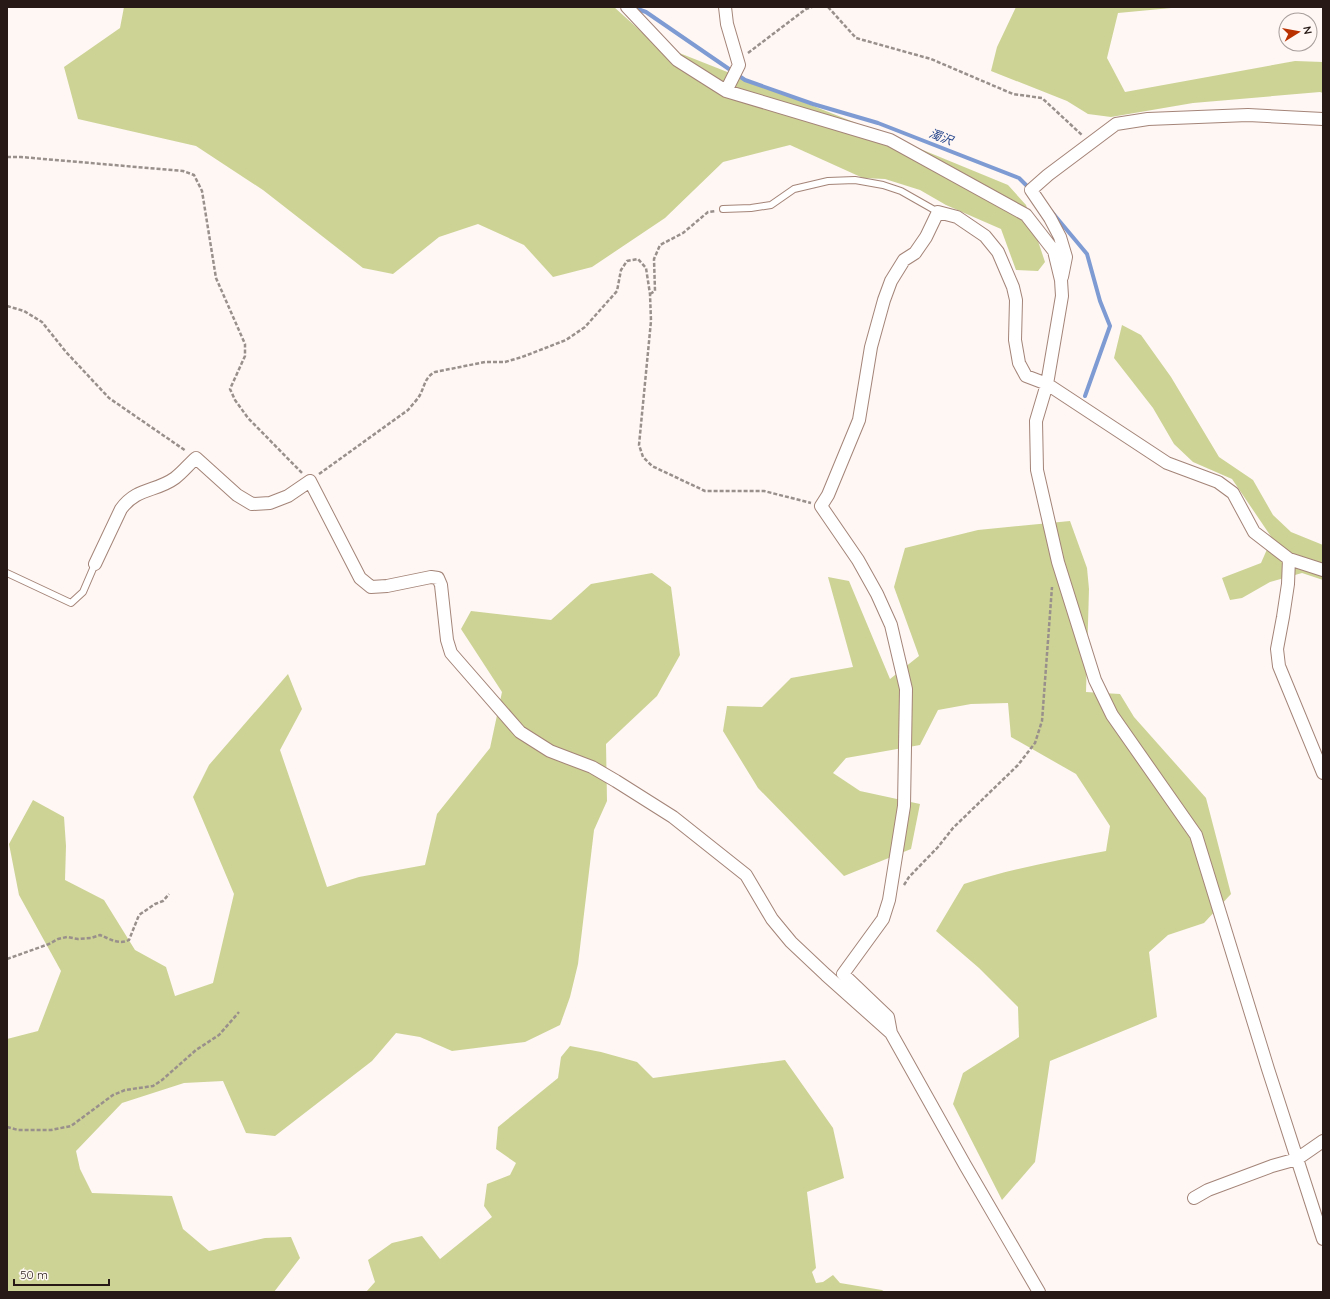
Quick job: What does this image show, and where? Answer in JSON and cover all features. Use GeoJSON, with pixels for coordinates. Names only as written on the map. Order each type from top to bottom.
{"type":"FeatureCollection","features":[{"type":"Feature","properties":{"kind":"street"},"geometry":{"type":"LineString","coordinates":[[627,7],[677,60],[726,91],[890,140],[1026,216],[1054,251],[1061,280],[1062,296],[1048,384],[1036,420],[1037,470],[1058,562],[1095,680],[1112,716],[1196,835],[1268,1070],[1323,1240]]}},
{"type":"Feature","properties":{"kind":"street"},"geometry":{"type":"LineString","coordinates":[[725,7],[727,24],[739,63],[726,91]]}},
{"type":"Feature","properties":{"kind":"street"},"geometry":{"type":"LineString","coordinates":[[1061,280],[1066,257],[1060,237],[1050,218],[1031,190],[1048,174],[1116,124],[1148,119],[1248,115],[1323,119]]}},
{"type":"Feature","properties":{"kind":"street"},"geometry":{"type":"LineString","coordinates":[[1039,1292],[964,1165],[891,1033],[888,1018],[843,974],[883,919],[889,900],[904,806],[906,689],[891,625],[878,594],[858,560],[821,506],[828,495],[859,420],[871,347],[891,281],[904,260],[915,253],[938,212],[957,217],[986,236],[998,252],[1013,287],[1016,300],[1015,340],[1019,363],[1026,376],[1048,384],[1167,462],[1218,482],[1233,493],[1254,532],[1289,559],[1323,570]]}},
{"type":"Feature","properties":{"kind":"street"},"geometry":{"type":"LineString","coordinates":[[95,564],[121,509],[127,501],[136,494],[158,488],[175,478],[196,458],[237,495],[252,504],[270,503],[288,496],[310,481],[360,578],[371,587],[387,586],[431,577],[438,578],[442,585],[447,640],[451,653],[520,732],[550,750],[592,767],[673,817],[746,875],[772,919],[791,942],[891,1033]]}},
{"type":"Feature","properties":{"kind":"street"},"geometry":{"type":"LineString","coordinates":[[1289,559],[1287,590],[1276,649],[1279,666],[1323,773]]}},
{"type":"Feature","properties":{"kind":"street"},"geometry":{"type":"LineString","coordinates":[[1194,1198],[1208,1190],[1272,1166],[1297,1159],[1323,1141]]}},
{"type":"Feature","properties":{"kind":"lane"},"geometry":{"type":"LineString","coordinates":[[723,209],[751,208],[771,205],[794,189],[828,181],[855,180],[883,185],[901,192],[938,212]]}},
{"type":"Feature","properties":{"kind":"lane"},"geometry":{"type":"LineString","coordinates":[[7,573],[71,603],[83,592],[95,564]]}},
{"type":"Feature","properties":{"kind":"path"},"geometry":{"type":"LineString","coordinates":[[739,63],[806,9],[812,7]]}},
{"type":"Feature","properties":{"kind":"path"},"geometry":{"type":"LineString","coordinates":[[828,7],[856,38],[931,59],[1013,94],[1042,98],[1091,143]]}},
{"type":"Feature","properties":{"kind":"path"},"geometry":{"type":"LineString","coordinates":[[7,157],[182,171],[194,176],[202,191],[216,278],[245,344],[245,356],[230,389],[235,400],[248,418],[310,481],[408,410],[420,396],[429,375],[435,372],[484,362],[505,362],[566,340],[585,327],[617,291],[621,270],[627,261],[638,259],[646,268],[650,294],[651,321],[639,445],[643,458],[652,466],[705,491],[764,491],[821,506]]}},
{"type":"Feature","properties":{"kind":"path"},"geometry":{"type":"LineString","coordinates":[[650,294],[655,291],[654,260],[660,245],[683,233],[708,212],[723,209]]}},
{"type":"Feature","properties":{"kind":"path"},"geometry":{"type":"LineString","coordinates":[[7,306],[24,311],[42,322],[66,352],[109,398],[196,458]]}},
{"type":"Feature","properties":{"kind":"path"},"geometry":{"type":"LineString","coordinates":[[889,900],[895,899],[909,877],[986,794],[1018,765],[1035,743],[1042,721],[1052,586]]}},
{"type":"Feature","properties":{"kind":"path"},"geometry":{"type":"LineString","coordinates":[[7,959],[68,937],[78,939],[91,938],[100,935],[123,943],[129,940],[139,915],[155,904],[163,901],[169,894]]}},
{"type":"Feature","properties":{"kind":"path"},"geometry":{"type":"LineString","coordinates":[[7,1127],[18,1130],[51,1130],[71,1126],[113,1095],[125,1090],[153,1086],[196,1050],[218,1035],[239,1012]]}},
{"type":"Feature","properties":{"kind":"green space"},"geometry":{"type":"Polygon","coordinates":[[[124,7],[614,7],[654,43],[1008,185],[1026,205],[1045,262],[1038,271],[1016,270],[1001,229],[946,205],[920,190],[885,179],[863,178],[790,145],[723,162],[665,218],[592,267],[553,277],[524,245],[478,224],[439,237],[393,274],[363,268],[263,190],[196,146],[78,119],[64,67],[120,28],[124,7]]]}},
{"type":"Feature","properties":{"kind":"green space"},"geometry":{"type":"Polygon","coordinates":[[[1016,7],[1182,7],[1118,13],[1107,58],[1125,92],[1295,61],[1323,62],[1323,93],[1320,92],[1193,103],[1111,117],[1088,114],[1067,101],[991,71],[997,47],[1016,7]]]}},
{"type":"Feature","properties":{"kind":"green space"},"geometry":{"type":"Polygon","coordinates":[[[1122,325],[1141,335],[1171,377],[1219,457],[1253,480],[1273,515],[1291,532],[1323,545],[1323,580],[1302,573],[1270,582],[1242,598],[1230,600],[1222,578],[1261,563],[1272,538],[1232,479],[1193,462],[1174,444],[1153,408],[1114,358],[1122,325]]]}},
{"type":"Feature","properties":{"kind":"green space"},"geometry":{"type":"Polygon","coordinates":[[[1070,521],[1087,568],[1089,589],[1086,692],[1120,694],[1134,717],[1206,798],[1231,894],[1204,923],[1168,935],[1149,952],[1157,1017],[1050,1061],[1035,1162],[1002,1200],[953,1104],[963,1073],[1019,1037],[1018,1007],[979,968],[936,931],[964,884],[1017,869],[1106,851],[1110,826],[1076,774],[1011,737],[1008,703],[971,704],[938,710],[920,745],[846,758],[833,773],[860,791],[920,804],[911,849],[844,876],[758,788],[723,731],[727,706],[762,707],[791,678],[853,667],[828,577],[849,581],[890,679],[919,656],[894,587],[905,548],[978,530],[1070,521]]]}},
{"type":"Feature","properties":{"kind":"green space"},"geometry":{"type":"Polygon","coordinates":[[[652,573],[671,587],[680,655],[657,696],[606,744],[607,801],[594,830],[578,964],[570,997],[560,1025],[525,1042],[452,1051],[420,1037],[396,1033],[372,1061],[275,1136],[246,1133],[223,1081],[184,1083],[122,1103],[76,1151],[80,1169],[92,1193],[172,1196],[183,1229],[209,1251],[265,1238],[291,1237],[300,1258],[274,1292],[7,1292],[7,1039],[38,1031],[61,971],[19,895],[9,844],[33,800],[64,817],[66,846],[65,880],[104,900],[135,950],[166,967],[175,996],[213,983],[234,894],[193,797],[209,765],[288,674],[302,709],[280,750],[327,887],[359,877],[425,865],[437,814],[490,748],[502,692],[461,629],[471,611],[551,620],[591,584],[652,573]]]}},
{"type":"Feature","properties":{"kind":"green space"},"geometry":{"type":"Polygon","coordinates":[[[570,1046],[601,1052],[637,1062],[653,1078],[785,1060],[833,1128],[844,1178],[807,1192],[816,1268],[812,1272],[816,1283],[823,1282],[833,1275],[840,1283],[882,1290],[885,1292],[366,1292],[375,1282],[368,1260],[392,1243],[422,1236],[440,1259],[492,1217],[484,1206],[487,1184],[510,1175],[516,1163],[496,1149],[498,1127],[558,1078],[561,1057],[570,1046]]]}},
{"type":"Feature","properties":{"kind":"waterway","name":"濁沢"},"geometry":{"type":"LineString","coordinates":[[632,7],[646,12],[745,80],[813,104],[878,123],[1019,178],[1030,189]]}},
{"type":"Feature","properties":{"kind":"waterway","name":"濁沢"},"geometry":{"type":"LineString","coordinates":[[1051,211],[1087,254],[1100,301],[1110,326],[1085,396]]}}]}
